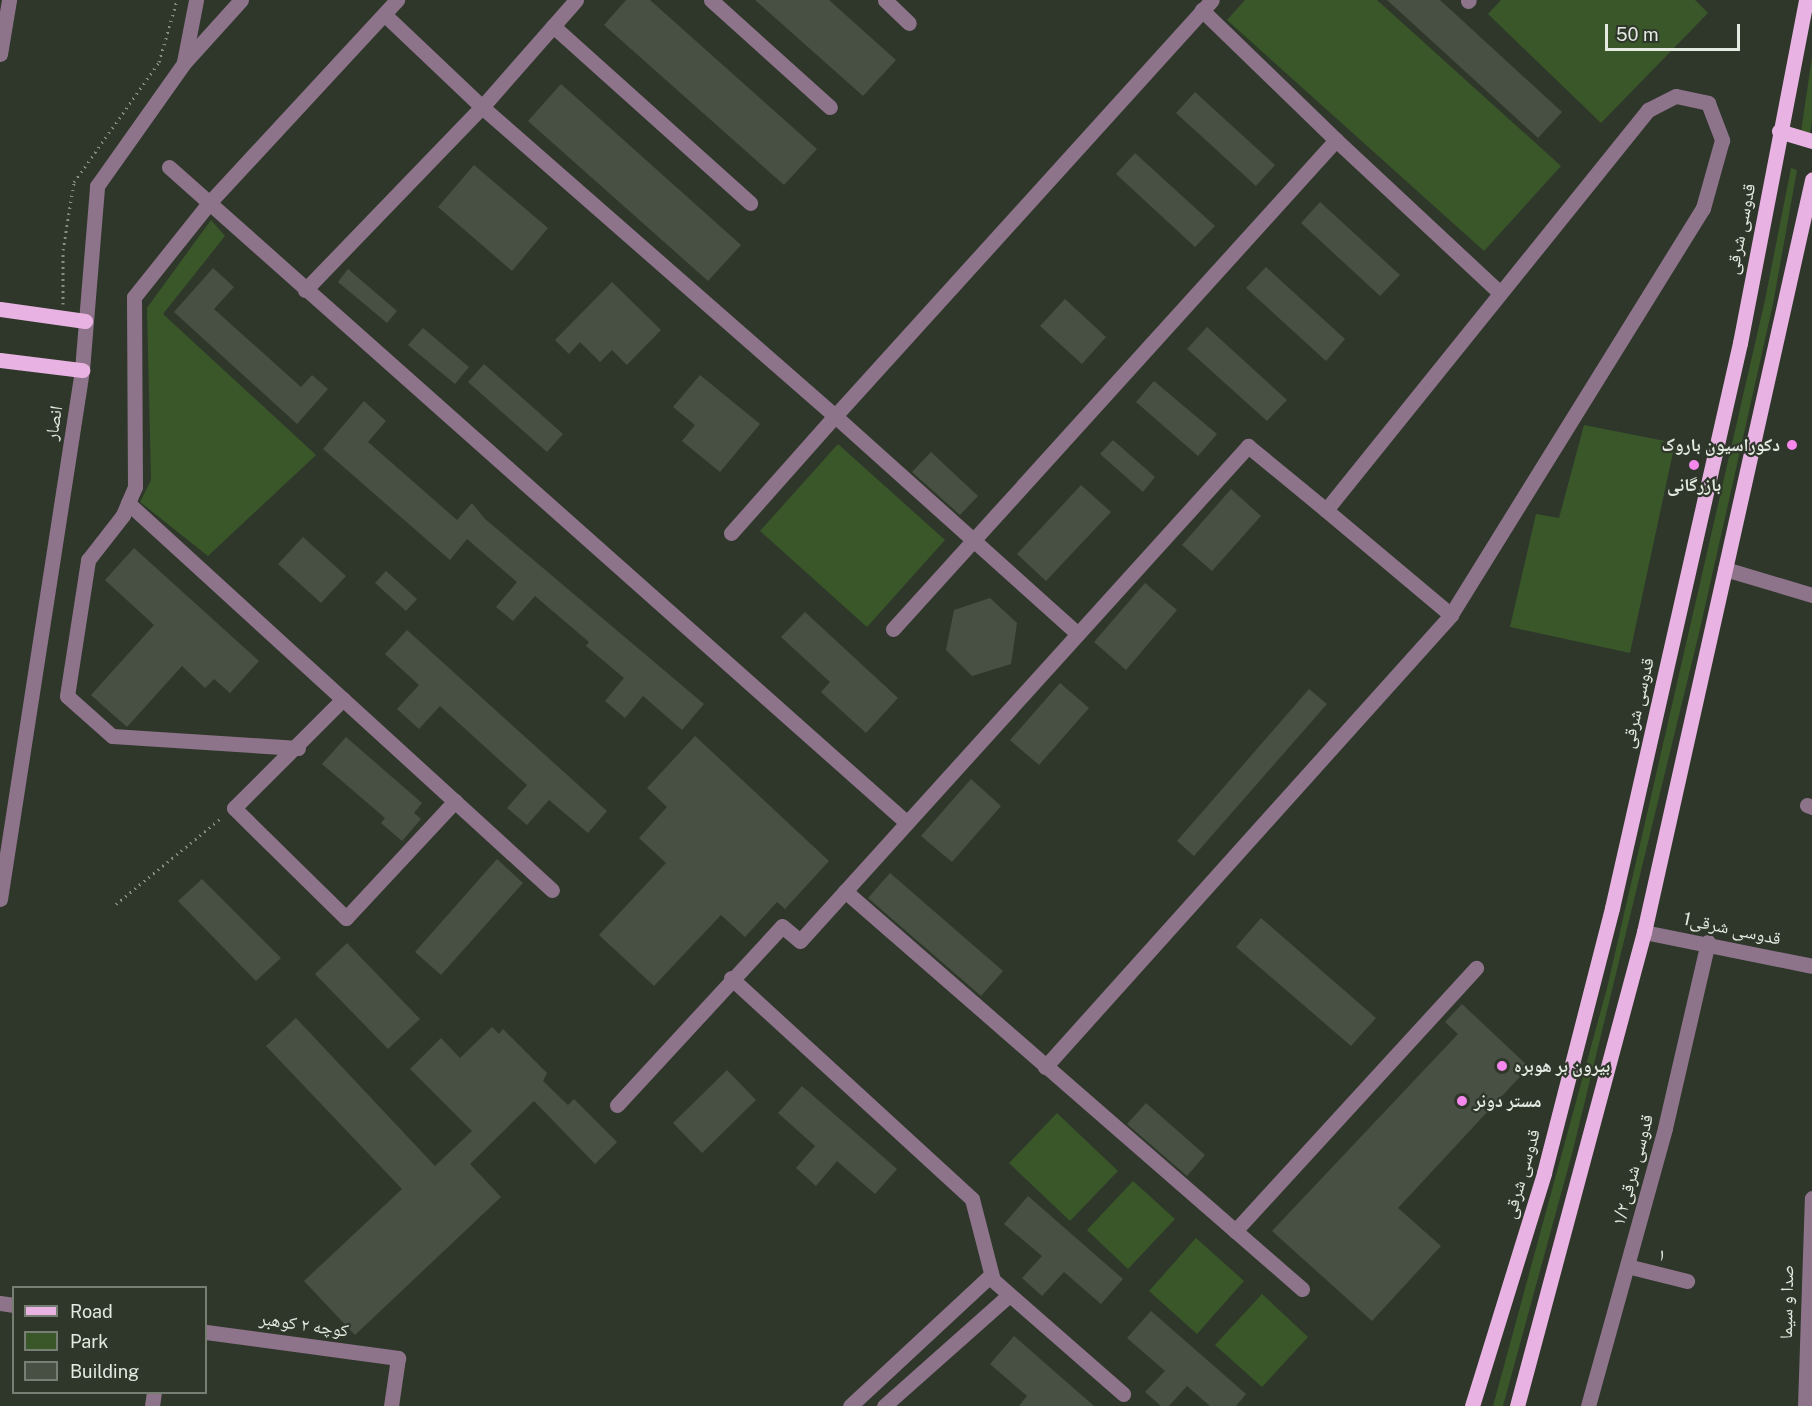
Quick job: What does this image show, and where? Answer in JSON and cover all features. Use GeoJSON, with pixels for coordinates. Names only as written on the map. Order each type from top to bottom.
{"type":"FeatureCollection","features":[{"type":"Feature","properties":{"kind":"main road","name":"قدوسی شرقی"},"geometry":{"type":"LineString","coordinates":[[1472,1406],[1544,1173],[1612,908],[1740,343],[1806,0]]}},
{"type":"Feature","properties":{"kind":"main road"},"geometry":{"type":"LineString","coordinates":[[1779,131],[1812,141]]}},
{"type":"Feature","properties":{"kind":"main road"},"geometry":{"type":"LineString","coordinates":[[1516,1406],[1644,932],[1812,180]]}},
{"type":"Feature","properties":{"kind":"main road"},"geometry":{"type":"LineString","coordinates":[[0,309],[85,321]]}},
{"type":"Feature","properties":{"kind":"main road"},"geometry":{"type":"LineString","coordinates":[[0,360],[82,370]]}},
{"type":"Feature","properties":{"kind":"street"},"geometry":{"type":"LineString","coordinates":[[0,54],[9,0]]}},
{"type":"Feature","properties":{"kind":"street"},"geometry":{"type":"LineString","coordinates":[[184,63],[196,0]]}},
{"type":"Feature","properties":{"kind":"street","name":"انصار"},"geometry":{"type":"LineString","coordinates":[[0,898],[82,370],[97,186],[184,63],[241,0]]}},
{"type":"Feature","properties":{"kind":"street"},"geometry":{"type":"LineString","coordinates":[[298,748],[112,736],[67,696],[88,560],[128,503],[135,487],[134,297],[209,203],[397,0]]}},
{"type":"Feature","properties":{"kind":"street"},"geometry":{"type":"LineString","coordinates":[[305,290],[482,107],[576,0]]}},
{"type":"Feature","properties":{"kind":"street"},"geometry":{"type":"LineString","coordinates":[[711,0],[830,107]]}},
{"type":"Feature","properties":{"kind":"street"},"geometry":{"type":"LineString","coordinates":[[885,0],[909,23]]}},
{"type":"Feature","properties":{"kind":"street"},"geometry":{"type":"LineString","coordinates":[[731,533],[1207,5],[1336,140],[1500,293]]}},
{"type":"Feature","properties":{"kind":"street"},"geometry":{"type":"LineString","coordinates":[[384,14],[482,107],[835,416],[1078,634]]}},
{"type":"Feature","properties":{"kind":"street"},"geometry":{"type":"LineString","coordinates":[[554,26],[750,203]]}},
{"type":"Feature","properties":{"kind":"street"},"geometry":{"type":"LineString","coordinates":[[1044,1067],[1451,615],[1703,208],[1722,140],[1708,102],[1676,96],[1648,110],[1326,510]]}},
{"type":"Feature","properties":{"kind":"street"},"geometry":{"type":"LineString","coordinates":[[892,629],[1336,140]]}},
{"type":"Feature","properties":{"kind":"street"},"geometry":{"type":"LineString","coordinates":[[169,167],[907,823]]}},
{"type":"Feature","properties":{"kind":"street"},"geometry":{"type":"LineString","coordinates":[[617,1105],[731,978],[782,926],[800,941],[1248,446],[1451,615]]}},
{"type":"Feature","properties":{"kind":"street"},"geometry":{"type":"LineString","coordinates":[[128,503],[552,890]]}},
{"type":"Feature","properties":{"kind":"street"},"geometry":{"type":"LineString","coordinates":[[1725,569],[1812,596]]}},
{"type":"Feature","properties":{"kind":"street"},"geometry":{"type":"LineString","coordinates":[[343,699],[298,748],[234,808],[346,918],[455,801]]}},
{"type":"Feature","properties":{"kind":"street"},"geometry":{"type":"LineString","coordinates":[[845,891],[1044,1067],[1302,1289]]}},
{"type":"Feature","properties":{"kind":"street","name":"1قدوسی شرقی"},"geometry":{"type":"LineString","coordinates":[[1644,932],[1708,942],[1812,966]]}},
{"type":"Feature","properties":{"kind":"street","name":"قدوسی شرقی۱/۲"},"geometry":{"type":"LineString","coordinates":[[1588,1406],[1665,1128],[1708,942]]}},
{"type":"Feature","properties":{"kind":"street"},"geometry":{"type":"LineString","coordinates":[[1235,1231],[1476,968]]}},
{"type":"Feature","properties":{"kind":"street"},"geometry":{"type":"LineString","coordinates":[[731,978],[972,1198],[992,1275],[1008,1296],[1123,1394]]}},
{"type":"Feature","properties":{"kind":"street","name":"صدا و سیما"},"geometry":{"type":"LineString","coordinates":[[1805,1406],[1809,1381],[1809,1268],[1812,1203]]}},
{"type":"Feature","properties":{"kind":"street","name":"۱"},"geometry":{"type":"LineString","coordinates":[[1627,1266],[1687,1281]]}},
{"type":"Feature","properties":{"kind":"street"},"geometry":{"type":"LineString","coordinates":[[850,1406],[992,1275]]}},
{"type":"Feature","properties":{"kind":"street"},"geometry":{"type":"LineString","coordinates":[[884,1406],[1008,1296]]}},
{"type":"Feature","properties":{"kind":"street","name":"کوچه ۲ کوهبر"},"geometry":{"type":"LineString","coordinates":[[207,1332],[398,1358],[391,1406]]}},
{"type":"Feature","properties":{"kind":"path"},"geometry":{"type":"LineString","coordinates":[[116,904],[234,808]]}},
{"type":"Feature","properties":{"kind":"green space"},"geometry":{"type":"Polygon","coordinates":[[[1245,0],[1377,0],[1561,166],[1484,251],[1227,20],[1245,0]]]}},
{"type":"Feature","properties":{"kind":"green space"},"geometry":{"type":"Polygon","coordinates":[[[1501,0],[1695,0],[1708,13],[1601,123],[1488,14],[1501,0]]]}},
{"type":"Feature","properties":{"kind":"green space"},"geometry":{"type":"Polygon","coordinates":[[[1812,57],[1812,120],[1810,134],[1801,132],[1812,57]]]}},
{"type":"Feature","properties":{"kind":"green space"},"geometry":{"type":"Polygon","coordinates":[[[1791,168],[1797,170],[1773,304],[1700,629],[1573,1150],[1503,1406],[1493,1406],[1607,988],[1765,300],[1791,168]]]}},
{"type":"Feature","properties":{"kind":"green space"},"geometry":{"type":"Polygon","coordinates":[[[211,220],[225,236],[163,314],[316,455],[208,556],[140,502],[151,480],[147,308],[211,220]]]}},
{"type":"Feature","properties":{"kind":"green space"},"geometry":{"type":"Polygon","coordinates":[[[1584,425],[1675,443],[1630,653],[1510,627],[1536,514],[1559,518],[1584,425]]]}},
{"type":"Feature","properties":{"kind":"green space"},"geometry":{"type":"Polygon","coordinates":[[[838,444],[945,540],[867,627],[760,531],[838,444]]]}},
{"type":"Feature","properties":{"kind":"green space"},"geometry":{"type":"Polygon","coordinates":[[[1057,1113],[1118,1171],[1070,1221],[1009,1163],[1057,1113]]]}},
{"type":"Feature","properties":{"kind":"green space"},"geometry":{"type":"Polygon","coordinates":[[[1133,1181],[1175,1219],[1128,1269],[1087,1230],[1133,1181]]]}},
{"type":"Feature","properties":{"kind":"green space"},"geometry":{"type":"Polygon","coordinates":[[[1196,1238],[1244,1281],[1197,1334],[1149,1291],[1196,1238]]]}},
{"type":"Feature","properties":{"kind":"green space"},"geometry":{"type":"Polygon","coordinates":[[[1262,1294],[1308,1337],[1262,1387],[1215,1345],[1262,1294]]]}},
{"type":"Feature","properties":{"kind":"building"},"geometry":{"type":"Polygon","coordinates":[[[626,0],[650,0],[817,149],[784,185],[604,25],[626,0]]]}},
{"type":"Feature","properties":{"kind":"building"},"geometry":{"type":"Polygon","coordinates":[[[755,0],[829,0],[896,60],[863,96],[755,0]]]}},
{"type":"Feature","properties":{"kind":"building"},"geometry":{"type":"Polygon","coordinates":[[[1387,0],[1440,0],[1562,112],[1538,138],[1387,0]]]}},
{"type":"Feature","properties":{"kind":"building"},"geometry":{"type":"Polygon","coordinates":[[[561,84],[741,245],[708,281],[528,121],[561,84]]]}},
{"type":"Feature","properties":{"kind":"building"},"geometry":{"type":"Polygon","coordinates":[[[1195,92],[1275,165],[1256,186],[1176,113],[1195,92]]]}},
{"type":"Feature","properties":{"kind":"building"},"geometry":{"type":"Polygon","coordinates":[[[1135,153],[1215,226],[1195,247],[1116,174],[1135,153]]]}},
{"type":"Feature","properties":{"kind":"building"},"geometry":{"type":"Polygon","coordinates":[[[474,165],[548,228],[512,271],[438,207],[474,165]]]}},
{"type":"Feature","properties":{"kind":"building"},"geometry":{"type":"Polygon","coordinates":[[[1320,202],[1400,275],[1380,296],[1301,223],[1320,202]]]}},
{"type":"Feature","properties":{"kind":"building"},"geometry":{"type":"Polygon","coordinates":[[[1266,267],[1345,339],[1326,361],[1246,288],[1266,267]]]}},
{"type":"Feature","properties":{"kind":"building"},"geometry":{"type":"Polygon","coordinates":[[[213,268],[234,287],[214,309],[301,387],[312,375],[328,389],[297,424],[174,312],[213,268]]]}},
{"type":"Feature","properties":{"kind":"building"},"geometry":{"type":"Polygon","coordinates":[[[348,269],[397,311],[387,323],[338,282],[348,269]]]}},
{"type":"Feature","properties":{"kind":"building"},"geometry":{"type":"Polygon","coordinates":[[[612,282],[661,330],[627,365],[612,350],[600,362],[580,342],[569,354],[555,340],[612,282]]]}},
{"type":"Feature","properties":{"kind":"building"},"geometry":{"type":"Polygon","coordinates":[[[1065,299],[1106,337],[1082,364],[1040,326],[1065,299]]]}},
{"type":"Feature","properties":{"kind":"building"},"geometry":{"type":"Polygon","coordinates":[[[1207,327],[1287,400],[1267,421],[1187,349],[1207,327]]]}},
{"type":"Feature","properties":{"kind":"building"},"geometry":{"type":"Polygon","coordinates":[[[423,328],[469,367],[455,384],[408,345],[423,328]]]}},
{"type":"Feature","properties":{"kind":"building"},"geometry":{"type":"Polygon","coordinates":[[[484,364],[563,434],[547,452],[468,382],[484,364]]]}},
{"type":"Feature","properties":{"kind":"building"},"geometry":{"type":"Polygon","coordinates":[[[700,375],[760,424],[720,472],[682,441],[695,425],[673,407],[700,375]]]}},
{"type":"Feature","properties":{"kind":"building"},"geometry":{"type":"Polygon","coordinates":[[[1154,381],[1217,434],[1198,456],[1136,402],[1154,381]]]}},
{"type":"Feature","properties":{"kind":"building"},"geometry":{"type":"Polygon","coordinates":[[[364,401],[386,421],[368,442],[457,520],[472,503],[485,519],[704,704],[682,730],[643,696],[625,718],[605,701],[624,678],[586,646],[589,642],[535,596],[513,621],[496,607],[517,582],[467,539],[450,560],[323,449],[364,401]]]}},
{"type":"Feature","properties":{"kind":"building"},"geometry":{"type":"Polygon","coordinates":[[[1113,440],[1155,477],[1143,492],[1100,454],[1113,440]]]}},
{"type":"Feature","properties":{"kind":"building"},"geometry":{"type":"Polygon","coordinates":[[[931,452],[978,496],[960,515],[912,472],[931,452]]]}},
{"type":"Feature","properties":{"kind":"building"},"geometry":{"type":"Polygon","coordinates":[[[1081,485],[1111,512],[1046,581],[1017,554],[1081,485]]]}},
{"type":"Feature","properties":{"kind":"building"},"geometry":{"type":"Polygon","coordinates":[[[1231,489],[1261,516],[1212,571],[1182,545],[1231,489]]]}},
{"type":"Feature","properties":{"kind":"building"},"geometry":{"type":"Polygon","coordinates":[[[303,537],[346,576],[321,603],[278,564],[303,537]]]}},
{"type":"Feature","properties":{"kind":"building"},"geometry":{"type":"Polygon","coordinates":[[[134,548],[259,661],[230,693],[214,679],[205,688],[182,666],[127,727],[91,695],[154,625],[105,580],[134,548]]]}},
{"type":"Feature","properties":{"kind":"building"},"geometry":{"type":"Polygon","coordinates":[[[386,571],[417,599],[406,611],[375,583],[386,571]]]}},
{"type":"Feature","properties":{"kind":"building"},"geometry":{"type":"Polygon","coordinates":[[[1145,583],[1177,610],[1126,670],[1094,642],[1145,583]]]}},
{"type":"Feature","properties":{"kind":"building"},"geometry":{"type":"Polygon","coordinates":[[[990,598],[1017,623],[1011,664],[972,676],[946,650],[954,610],[990,598]]]}},
{"type":"Feature","properties":{"kind":"building"},"geometry":{"type":"Polygon","coordinates":[[[805,612],[898,698],[866,733],[821,692],[830,682],[781,637],[805,612]]]}},
{"type":"Feature","properties":{"kind":"building"},"geometry":{"type":"Polygon","coordinates":[[[407,630],[607,811],[588,833],[549,800],[527,825],[507,808],[527,785],[440,706],[419,729],[397,709],[419,685],[385,654],[407,630]]]}},
{"type":"Feature","properties":{"kind":"building"},"geometry":{"type":"Polygon","coordinates":[[[1060,683],[1089,708],[1039,765],[1010,740],[1060,683]]]}},
{"type":"Feature","properties":{"kind":"building"},"geometry":{"type":"Polygon","coordinates":[[[1309,689],[1327,704],[1194,856],[1177,841],[1309,689]]]}},
{"type":"Feature","properties":{"kind":"building"},"geometry":{"type":"Polygon","coordinates":[[[695,736],[829,861],[785,909],[777,902],[745,937],[721,915],[654,986],[599,935],[666,863],[639,838],[667,807],[647,788],[695,736]]]}},
{"type":"Feature","properties":{"kind":"building"},"geometry":{"type":"Polygon","coordinates":[[[346,737],[422,803],[414,813],[421,819],[402,841],[381,823],[385,818],[322,764],[346,737]]]}},
{"type":"Feature","properties":{"kind":"building"},"geometry":{"type":"Polygon","coordinates":[[[971,779],[1001,806],[952,862],[921,836],[971,779]]]}},
{"type":"Feature","properties":{"kind":"building"},"geometry":{"type":"Polygon","coordinates":[[[497,859],[523,883],[441,975],[415,952],[497,859]]]}},
{"type":"Feature","properties":{"kind":"building"},"geometry":{"type":"Polygon","coordinates":[[[890,873],[1003,971],[981,996],[868,898],[890,873]]]}},
{"type":"Feature","properties":{"kind":"building"},"geometry":{"type":"Polygon","coordinates":[[[202,879],[281,958],[256,981],[178,901],[202,879]]]}},
{"type":"Feature","properties":{"kind":"building"},"geometry":{"type":"Polygon","coordinates":[[[1261,918],[1376,1018],[1351,1046],[1236,947],[1261,918]]]}},
{"type":"Feature","properties":{"kind":"building"},"geometry":{"type":"Polygon","coordinates":[[[347,943],[420,1019],[388,1049],[315,974],[347,943]]]}},
{"type":"Feature","properties":{"kind":"building"},"geometry":{"type":"Polygon","coordinates":[[[1462,1004],[1529,1067],[1398,1208],[1441,1246],[1372,1321],[1272,1231],[1458,1034],[1445,1022],[1462,1004]]]}},
{"type":"Feature","properties":{"kind":"building"},"geometry":{"type":"Polygon","coordinates":[[[296,1018],[435,1166],[472,1131],[410,1069],[441,1038],[460,1058],[492,1027],[499,1034],[503,1029],[547,1073],[543,1081],[568,1105],[574,1099],[617,1142],[595,1164],[534,1101],[470,1164],[501,1197],[355,1335],[304,1281],[402,1189],[266,1046],[296,1018]]]}},
{"type":"Feature","properties":{"kind":"building"},"geometry":{"type":"Polygon","coordinates":[[[727,1070],[756,1100],[702,1153],[673,1123],[727,1070]]]}},
{"type":"Feature","properties":{"kind":"building"},"geometry":{"type":"Polygon","coordinates":[[[802,1086],[897,1169],[875,1194],[837,1161],[816,1186],[796,1168],[815,1146],[778,1113],[802,1086]]]}},
{"type":"Feature","properties":{"kind":"building"},"geometry":{"type":"Polygon","coordinates":[[[1146,1103],[1205,1155],[1187,1176],[1127,1124],[1146,1103]]]}},
{"type":"Feature","properties":{"kind":"building"},"geometry":{"type":"Polygon","coordinates":[[[1028,1196],[1123,1279],[1101,1304],[1064,1272],[1042,1296],[1022,1278],[1042,1256],[1004,1224],[1028,1196]]]}},
{"type":"Feature","properties":{"kind":"building"},"geometry":{"type":"Polygon","coordinates":[[[1151,1311],[1246,1394],[1236,1406],[1210,1406],[1187,1386],[1169,1406],[1161,1406],[1145,1392],[1165,1371],[1127,1338],[1151,1311]]]}},
{"type":"Feature","properties":{"kind":"building"},"geometry":{"type":"Polygon","coordinates":[[[1014,1336],[1094,1406],[1019,1406],[1027,1396],[990,1364],[1014,1336]]]}},
{"type":"Feature","properties":{"kind":"place","name":"دکوراسیون باروک"},"geometry":{"type":"Point","coordinates":[1792,445]}},
{"type":"Feature","properties":{"kind":"place","name":"بازرگانی"},"geometry":{"type":"Point","coordinates":[1694,465]}},
{"type":"Feature","properties":{"kind":"place","name":"بیرون بر هوبره"},"geometry":{"type":"Point","coordinates":[1502,1066]}},
{"type":"Feature","properties":{"kind":"place","name":"مستر دونر"},"geometry":{"type":"Point","coordinates":[1462,1101]}}]}
